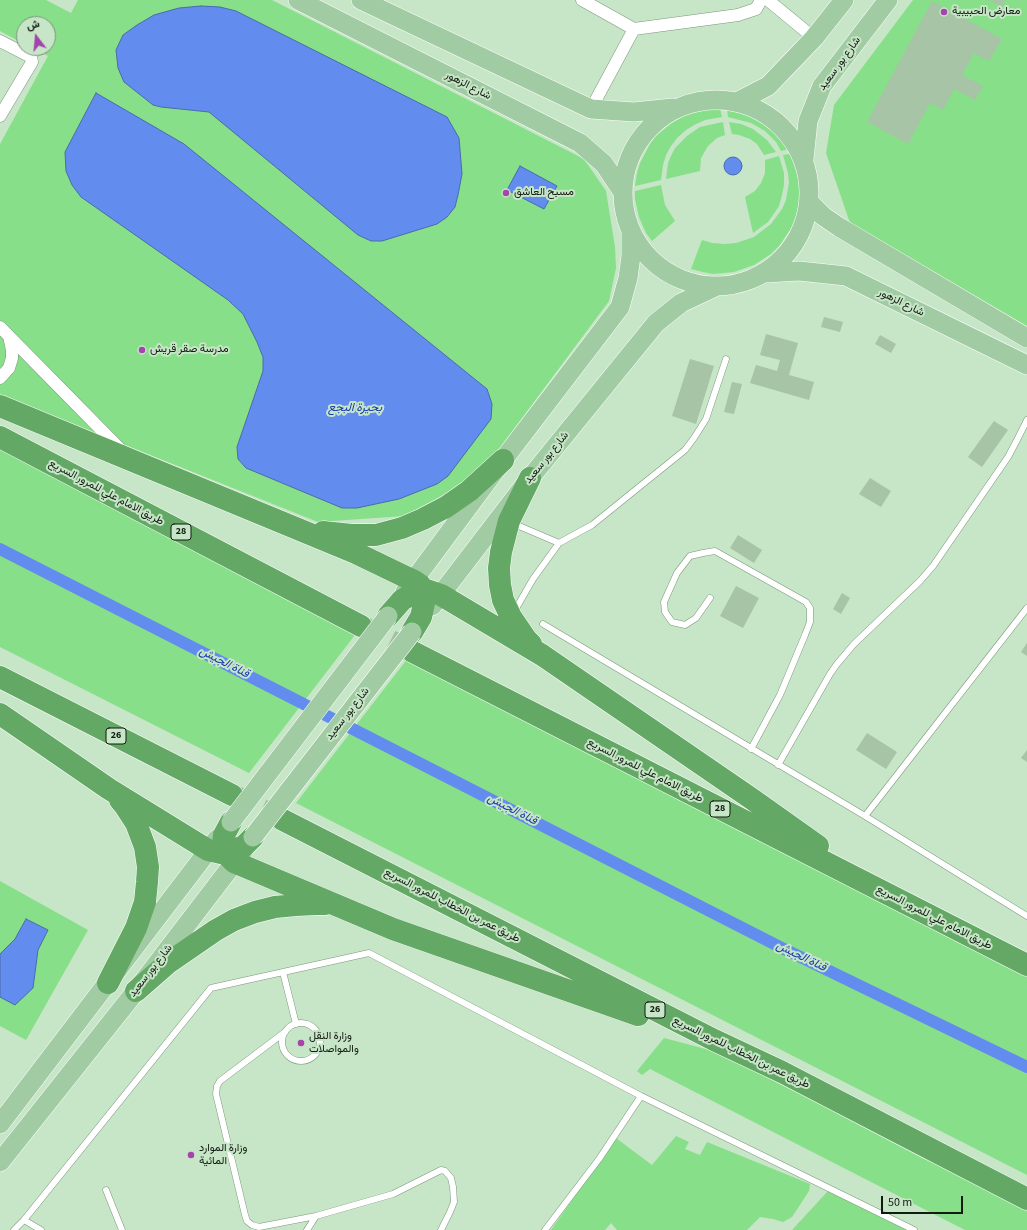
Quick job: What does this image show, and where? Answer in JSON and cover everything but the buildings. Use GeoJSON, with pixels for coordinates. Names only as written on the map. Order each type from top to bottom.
{"type":"FeatureCollection","features":[{"type":"Feature","properties":{"kind":"highway"},"geometry":{"type":"LineString","coordinates":[[0,406],[356,554],[422,593],[542,655],[752,799],[879,890]]}},
{"type":"Feature","properties":{"kind":"highway","name":"طريق الامام علي للمرور السريع"},"geometry":{"type":"LineString","coordinates":[[0,437],[361,626]]}},
{"type":"Feature","properties":{"kind":"highway"},"geometry":{"type":"LineString","coordinates":[[294,527],[325,533],[352,535],[376,535],[402,528],[423,520],[446,507],[469,491],[503,460]]}},
{"type":"Feature","properties":{"kind":"highway"},"geometry":{"type":"LineString","coordinates":[[530,478],[509,521],[501,552],[499,568],[500,585],[503,600],[511,616],[526,639],[542,655]]}},
{"type":"Feature","properties":{"kind":"highway"},"geometry":{"type":"LineString","coordinates":[[388,616],[402,600],[422,593]]}},
{"type":"Feature","properties":{"kind":"highway"},"geometry":{"type":"LineString","coordinates":[[412,642],[422,612],[422,593]]}},
{"type":"Feature","properties":{"kind":"highway","name":"طريق الامام علي للمرور السريع"},"geometry":{"type":"LineString","coordinates":[[412,642],[879,890],[1027,965]]}},
{"type":"Feature","properties":{"kind":"highway","name":"26"},"geometry":{"type":"LineString","coordinates":[[0,677],[232,795]]}},
{"type":"Feature","properties":{"kind":"highway"},"geometry":{"type":"LineString","coordinates":[[0,714],[109,789],[337,905],[400,931],[714,1040]]}},
{"type":"Feature","properties":{"kind":"highway"},"geometry":{"type":"LineString","coordinates":[[108,983],[136,928],[145,902],[148,867],[145,847],[136,823],[125,806],[109,789]]}},
{"type":"Feature","properties":{"kind":"highway","name":"طريق عمر بن الخطاب للمرور السريع"},"geometry":{"type":"LineString","coordinates":[[283,820],[714,1040],[782,1072],[1027,1199]]}},
{"type":"Feature","properties":{"kind":"highway"},"geometry":{"type":"LineString","coordinates":[[229,849],[224,835],[231,822]]}},
{"type":"Feature","properties":{"kind":"highway"},"geometry":{"type":"LineString","coordinates":[[136,991],[174,959],[216,930],[234,920],[255,912],[275,907],[317,904],[337,905]]}},
{"type":"Feature","properties":{"kind":"main road","name":"شارع الزهور"},"geometry":{"type":"LineString","coordinates":[[298,0],[580,143],[604,164],[622,191]]}},
{"type":"Feature","properties":{"kind":"main road"},"geometry":{"type":"LineString","coordinates":[[361,0],[591,109],[634,112],[681,107],[709,100],[737,102],[766,113],[789,133],[804,159],[810,181],[810,203],[803,230],[788,254],[766,273],[742,284],[715,287],[689,283],[665,272],[645,254],[631,232],[624,212],[622,191],[627,164],[639,140],[657,120],[681,107]]}},
{"type":"Feature","properties":{"kind":"main road"},"geometry":{"type":"LineString","coordinates":[[737,102],[768,86],[814,38],[844,0]]}},
{"type":"Feature","properties":{"kind":"main road","name":"شارع بور سعيد"},"geometry":{"type":"LineString","coordinates":[[804,159],[808,121],[822,86],[888,0]]}},
{"type":"Feature","properties":{"kind":"main road"},"geometry":{"type":"LineString","coordinates":[[810,203],[823,216],[839,228],[1027,338]]}},
{"type":"Feature","properties":{"kind":"main road"},"geometry":{"type":"LineString","coordinates":[[422,593],[503,460],[620,307],[629,270],[631,256],[631,232]]}},
{"type":"Feature","properties":{"kind":"main road","name":"شارع الزهور"},"geometry":{"type":"LineString","coordinates":[[766,273],[799,271],[846,276],[1027,365]]}},
{"type":"Feature","properties":{"kind":"main road","name":"شارع بور سعيد"},"geometry":{"type":"LineString","coordinates":[[422,593],[530,478],[656,323],[681,303],[715,287]]}},
{"type":"Feature","properties":{"kind":"main road"},"geometry":{"type":"LineString","coordinates":[[231,822],[388,616]]}},
{"type":"Feature","properties":{"kind":"main road","name":"شارع بور سعيد"},"geometry":{"type":"LineString","coordinates":[[0,1124],[108,983],[412,642]]}},
{"type":"Feature","properties":{"kind":"main road","name":"شارع بور سعيد"},"geometry":{"type":"LineString","coordinates":[[0,1162],[136,991],[229,849]]}},
{"type":"Feature","properties":{"kind":"street"},"geometry":{"type":"LineString","coordinates":[[582,0],[634,29],[738,15],[756,9],[761,0]]}},
{"type":"Feature","properties":{"kind":"street"},"geometry":{"type":"LineString","coordinates":[[768,0],[814,38]]}},
{"type":"Feature","properties":{"kind":"street"},"geometry":{"type":"LineString","coordinates":[[591,109],[634,29]]}},
{"type":"Feature","properties":{"kind":"street"},"geometry":{"type":"LineString","coordinates":[[0,41],[31,57],[32,62],[0,116]]}},
{"type":"Feature","properties":{"kind":"street"},"geometry":{"type":"LineString","coordinates":[[0,327],[132,461]]}},
{"type":"Feature","properties":{"kind":"street"},"geometry":{"type":"LineString","coordinates":[[0,378],[9,368],[12,358],[9,336]]}},
{"type":"Feature","properties":{"kind":"lane"},"geometry":{"type":"LineString","coordinates":[[511,616],[533,579],[559,543],[592,525],[685,450],[706,419],[726,359]]}},
{"type":"Feature","properties":{"kind":"lane"},"geometry":{"type":"LineString","coordinates":[[778,765],[837,664],[854,644],[920,581],[933,566],[1013,449],[1027,420]]}},
{"type":"Feature","properties":{"kind":"lane"},"geometry":{"type":"LineString","coordinates":[[509,521],[559,543]]}},
{"type":"Feature","properties":{"kind":"lane"},"geometry":{"type":"LineString","coordinates":[[710,598],[696,618],[685,625],[672,622],[665,612],[664,602],[676,573],[690,556],[716,551],[806,602],[810,608],[810,622],[780,695],[751,749]]}},
{"type":"Feature","properties":{"kind":"lane"},"geometry":{"type":"LineString","coordinates":[[865,816],[1027,608]]}},
{"type":"Feature","properties":{"kind":"lane"},"geometry":{"type":"LineString","coordinates":[[543,624],[865,816],[1027,916]]}},
{"type":"Feature","properties":{"kind":"lane"},"geometry":{"type":"LineString","coordinates":[[14,1230],[24,1220],[211,988],[368,953],[641,1096],[914,1230]]}},
{"type":"Feature","properties":{"kind":"lane"},"geometry":{"type":"LineString","coordinates":[[283,972],[296,1024]]}},
{"type":"Feature","properties":{"kind":"lane"},"geometry":{"type":"LineString","coordinates":[[285,1032],[282,1048],[285,1054],[290,1058],[302,1061],[313,1056],[317,1051],[319,1039],[314,1028],[302,1023],[290,1026],[285,1032],[220,1081],[217,1086],[216,1094],[247,1221],[252,1225],[259,1227],[316,1216],[393,1194],[441,1170],[445,1171],[451,1178],[454,1202],[441,1230]]}},
{"type":"Feature","properties":{"kind":"lane"},"geometry":{"type":"LineString","coordinates":[[545,1230],[598,1159],[641,1096]]}},
{"type":"Feature","properties":{"kind":"lane"},"geometry":{"type":"LineString","coordinates":[[106,1190],[122,1230]]}},
{"type":"Feature","properties":{"kind":"lane"},"geometry":{"type":"LineString","coordinates":[[307,1230],[316,1216]]}},
{"type":"Feature","properties":{"kind":"lane"},"geometry":{"type":"LineString","coordinates":[[24,1220],[41,1230]]}},
{"type":"Feature","properties":{"kind":"green space"},"geometry":{"type":"Polygon","coordinates":[[[0,0],[46,0],[71,13],[78,0],[272,0],[584,159],[606,191],[615,247],[616,268],[609,301],[479,476],[404,516],[318,522],[0,395],[0,144],[48,56],[56,56],[56,16],[16,16],[16,40],[0,31],[0,0]]]}},
{"type":"Feature","properties":{"kind":"green space"},"geometry":{"type":"Polygon","coordinates":[[[913,0],[1027,0],[1027,326],[850,223],[826,153],[834,105],[913,0]]]}},
{"type":"Feature","properties":{"kind":"green space"},"geometry":{"type":"Polygon","coordinates":[[[711,109],[720,109],[722,117],[705,120],[696,124],[678,137],[666,155],[661,180],[635,186],[640,163],[656,136],[673,122],[686,115],[711,109]]]}},
{"type":"Feature","properties":{"kind":"green space"},"geometry":{"type":"Polygon","coordinates":[[[727,109],[743,113],[760,120],[775,132],[789,149],[781,151],[776,142],[765,131],[751,123],[728,117],[727,109]]]}},
{"type":"Feature","properties":{"kind":"green space"},"geometry":{"type":"Polygon","coordinates":[[[723,122],[725,135],[717,138],[708,146],[701,158],[700,171],[666,179],[668,163],[671,156],[675,148],[687,136],[700,127],[723,122]]]}},
{"type":"Feature","properties":{"kind":"green space"},"geometry":{"type":"Polygon","coordinates":[[[729,122],[741,124],[753,129],[767,140],[776,152],[764,155],[757,144],[750,139],[732,134],[729,122]]]}},
{"type":"Feature","properties":{"kind":"green space"},"geometry":{"type":"Polygon","coordinates":[[[791,154],[799,179],[800,200],[795,220],[779,246],[771,254],[754,265],[734,272],[713,274],[691,269],[702,240],[712,243],[736,243],[754,237],[771,224],[782,209],[786,200],[789,183],[783,155],[791,154]]]}},
{"type":"Feature","properties":{"kind":"green space"},"geometry":{"type":"Polygon","coordinates":[[[779,156],[784,173],[784,185],[779,206],[768,222],[753,233],[745,197],[755,191],[761,183],[765,173],[765,160],[779,156]]]}},
{"type":"Feature","properties":{"kind":"green space"},"geometry":{"type":"Polygon","coordinates":[[[661,185],[665,205],[675,221],[652,241],[646,233],[639,217],[635,199],[635,191],[661,185]]]}},
{"type":"Feature","properties":{"kind":"green space"},"geometry":{"type":"Polygon","coordinates":[[[0,449],[358,631],[249,773],[0,647],[0,449]]]}},
{"type":"Feature","properties":{"kind":"green space"},"geometry":{"type":"Polygon","coordinates":[[[408,658],[1027,973],[1027,1175],[296,803],[408,658]]]}},
{"type":"Feature","properties":{"kind":"green space"},"geometry":{"type":"Polygon","coordinates":[[[0,881],[88,930],[26,1040],[0,1026],[0,881]]]}},
{"type":"Feature","properties":{"kind":"green space"},"geometry":{"type":"Polygon","coordinates":[[[664,1038],[717,1052],[922,1158],[1027,1205],[1027,1230],[965,1230],[650,1069],[642,1075],[637,1071],[664,1038]]]}},
{"type":"Feature","properties":{"kind":"green space"},"geometry":{"type":"Polygon","coordinates":[[[676,1136],[689,1142],[685,1149],[700,1155],[707,1142],[810,1184],[809,1191],[792,1217],[783,1222],[760,1217],[747,1230],[617,1230],[611,1223],[605,1230],[551,1230],[616,1138],[652,1165],[676,1136]]]}},
{"type":"Feature","properties":{"kind":"green space"},"geometry":{"type":"Polygon","coordinates":[[[828,1191],[916,1230],[792,1230],[828,1191]]]}},
{"type":"Feature","properties":{"kind":"water"},"geometry":{"type":"Polygon","coordinates":[[[201,6],[220,7],[236,11],[447,117],[459,138],[462,174],[455,207],[447,217],[437,224],[382,241],[371,241],[358,235],[209,112],[153,105],[124,82],[118,68],[116,50],[123,35],[154,15],[179,8],[201,6]]]}},
{"type":"Feature","properties":{"kind":"water","name":"بحيرة البجع"},"geometry":{"type":"Polygon","coordinates":[[[96,93],[184,144],[487,389],[492,404],[491,419],[448,476],[437,484],[399,499],[357,508],[342,508],[246,468],[238,459],[237,447],[263,371],[263,357],[257,342],[243,314],[228,300],[81,197],[72,185],[66,171],[65,152],[96,93]]]}},
{"type":"Feature","properties":{"kind":"water"},"geometry":{"type":"Polygon","coordinates":[[[733,157],[739,160],[742,166],[739,172],[733,175],[727,172],[724,166],[727,160],[733,157]]]}},
{"type":"Feature","properties":{"kind":"water"},"geometry":{"type":"Polygon","coordinates":[[[520,166],[557,186],[544,209],[507,190],[520,166]]]}},
{"type":"Feature","properties":{"kind":"water"},"geometry":{"type":"Polygon","coordinates":[[[26,919],[48,930],[38,950],[33,988],[15,1005],[0,997],[0,954],[15,939],[26,919]]]}},
{"type":"Feature","properties":{"kind":"waterway","name":"قناة الجيش"},"geometry":{"type":"LineString","coordinates":[[0,549],[782,948],[1027,1067]]}},
{"type":"Feature","properties":{"kind":"tunnel"},"geometry":{"type":"LineString","coordinates":[[361,626],[413,652]]}},
{"type":"Feature","properties":{"kind":"tunnel"},"geometry":{"type":"LineString","coordinates":[[232,795],[283,820]]}},
{"type":"Feature","properties":{"kind":"place","name":"معارض الحبيبية"},"geometry":{"type":"Point","coordinates":[944,12]}},
{"type":"Feature","properties":{"kind":"place","name":"مسبح العاشق"},"geometry":{"type":"Point","coordinates":[506,193]}},
{"type":"Feature","properties":{"kind":"place","name":"مدرسة صقر قريش"},"geometry":{"type":"Point","coordinates":[142,350]}},
{"type":"Feature","properties":{"kind":"place","name":"وزارة النقل والمواصلات"},"geometry":{"type":"Point","coordinates":[301,1043]}},
{"type":"Feature","properties":{"kind":"place","name":"وزارة الموارد المائية"},"geometry":{"type":"Point","coordinates":[191,1155]}}]}
